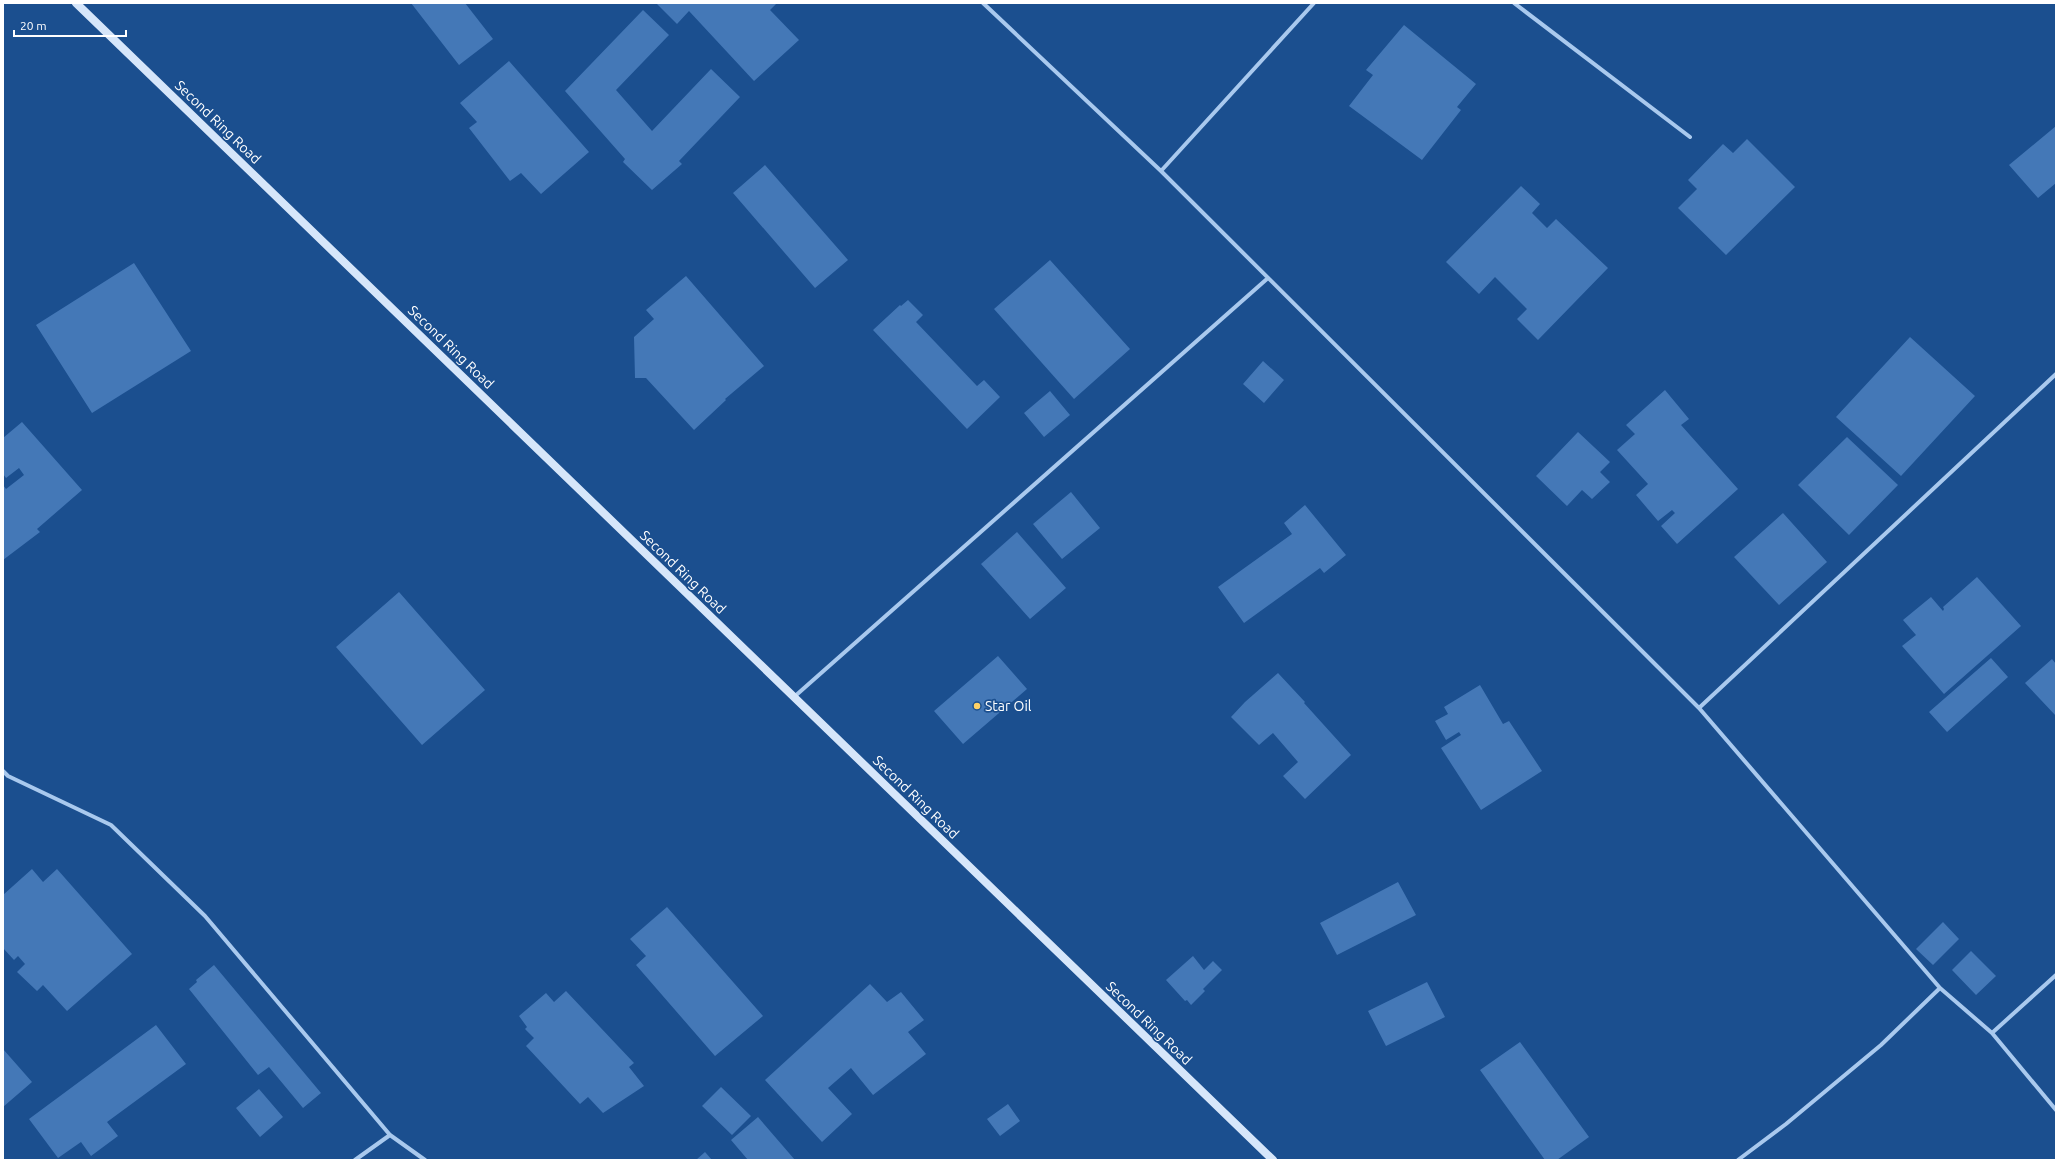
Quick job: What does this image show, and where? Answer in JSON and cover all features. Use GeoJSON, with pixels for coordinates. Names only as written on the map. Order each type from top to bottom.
{"type":"FeatureCollection","features":[{"type":"Feature","properties":{"kind":"street","name":"Second Ring Road"},"geometry":{"type":"LineString","coordinates":[[76,3],[1273,1160]]}},
{"type":"Feature","properties":{"kind":"street"},"geometry":{"type":"LineString","coordinates":[[983,3],[1161,171],[1699,708],[1940,988],[1992,1033],[2056,1110]]}},
{"type":"Feature","properties":{"kind":"street"},"geometry":{"type":"LineString","coordinates":[[1161,171],[1314,3]]}},
{"type":"Feature","properties":{"kind":"street"},"geometry":{"type":"LineString","coordinates":[[1514,3],[1690,137]]}},
{"type":"Feature","properties":{"kind":"street"},"geometry":{"type":"LineString","coordinates":[[794,697],[1268,278]]}},
{"type":"Feature","properties":{"kind":"street"},"geometry":{"type":"LineString","coordinates":[[1699,708],[2056,374]]}},
{"type":"Feature","properties":{"kind":"street"},"geometry":{"type":"LineString","coordinates":[[3,771],[8,776],[111,825],[205,916],[390,1135],[425,1160]]}},
{"type":"Feature","properties":{"kind":"street"},"geometry":{"type":"LineString","coordinates":[[1992,1033],[2056,975]]}},
{"type":"Feature","properties":{"kind":"street"},"geometry":{"type":"LineString","coordinates":[[1738,1160],[1786,1124],[1880,1045],[1940,988]]}},
{"type":"Feature","properties":{"kind":"street"},"geometry":{"type":"LineString","coordinates":[[355,1160],[390,1135]]}},
{"type":"Feature","properties":{"kind":"building"},"geometry":{"type":"Polygon","coordinates":[[[411,3],[465,3],[493,39],[459,65],[411,3]]]}},
{"type":"Feature","properties":{"kind":"building"},"geometry":{"type":"Polygon","coordinates":[[[656,3],[777,3],[770,10],[799,40],[754,81],[689,11],[677,24],[656,3]]]}},
{"type":"Feature","properties":{"kind":"building"},"geometry":{"type":"Polygon","coordinates":[[[643,10],[669,35],[616,90],[652,131],[711,69],[740,97],[679,161],[682,164],[652,190],[623,162],[625,159],[565,91],[643,10]]]}},
{"type":"Feature","properties":{"kind":"building"},"geometry":{"type":"Polygon","coordinates":[[[1404,25],[1476,84],[1457,107],[1461,110],[1422,160],[1349,106],[1373,75],[1366,70],[1404,25]]]}},
{"type":"Feature","properties":{"kind":"building"},"geometry":{"type":"Polygon","coordinates":[[[509,61],[589,152],[541,194],[521,173],[510,181],[469,128],[477,122],[460,103],[509,61]]]}},
{"type":"Feature","properties":{"kind":"building"},"geometry":{"type":"Polygon","coordinates":[[[2056,126],[2056,183],[2038,198],[2009,165],[2056,126]]]}},
{"type":"Feature","properties":{"kind":"building"},"geometry":{"type":"Polygon","coordinates":[[[1747,139],[1795,187],[1726,255],[1678,208],[1697,189],[1688,180],[1723,144],[1733,153],[1747,139]]]}},
{"type":"Feature","properties":{"kind":"building"},"geometry":{"type":"Polygon","coordinates":[[[765,165],[848,260],[815,288],[733,193],[765,165]]]}},
{"type":"Feature","properties":{"kind":"building"},"geometry":{"type":"Polygon","coordinates":[[[1521,186],[1540,204],[1532,213],[1547,228],[1556,219],[1608,268],[1538,340],[1517,319],[1527,309],[1495,277],[1479,294],[1446,262],[1521,186]]]}},
{"type":"Feature","properties":{"kind":"building"},"geometry":{"type":"Polygon","coordinates":[[[1050,260],[1130,349],[1074,399],[994,309],[1050,260]]]}},
{"type":"Feature","properties":{"kind":"building"},"geometry":{"type":"Polygon","coordinates":[[[134,263],[191,351],[92,413],[36,325],[134,263]]]}},
{"type":"Feature","properties":{"kind":"building"},"geometry":{"type":"Polygon","coordinates":[[[686,276],[764,366],[725,399],[726,400],[694,430],[646,378],[635,378],[634,337],[654,319],[646,310],[686,276]]]}},
{"type":"Feature","properties":{"kind":"building"},"geometry":{"type":"Polygon","coordinates":[[[908,300],[923,315],[916,322],[977,386],[984,380],[1000,397],[967,429],[873,330],[900,305],[901,306],[908,300]]]}},
{"type":"Feature","properties":{"kind":"building"},"geometry":{"type":"Polygon","coordinates":[[[1910,337],[1975,396],[1901,476],[1836,417],[1910,337]]]}},
{"type":"Feature","properties":{"kind":"building"},"geometry":{"type":"Polygon","coordinates":[[[1263,361],[1284,380],[1264,403],[1243,384],[1263,361]]]}},
{"type":"Feature","properties":{"kind":"building"},"geometry":{"type":"Polygon","coordinates":[[[1665,390],[1689,419],[1681,425],[1738,489],[1677,544],[1661,526],[1675,513],[1672,510],[1658,521],[1636,495],[1648,484],[1617,450],[1635,434],[1626,425],[1665,390]]]}},
{"type":"Feature","properties":{"kind":"building"},"geometry":{"type":"Polygon","coordinates":[[[1050,391],[1070,415],[1044,437],[1024,413],[1050,391]]]}},
{"type":"Feature","properties":{"kind":"building"},"geometry":{"type":"Polygon","coordinates":[[[22,422],[82,490],[37,529],[40,532],[3,560],[3,485],[6,489],[24,475],[19,468],[6,478],[3,474],[3,438],[22,422]]]}},
{"type":"Feature","properties":{"kind":"building"},"geometry":{"type":"Polygon","coordinates":[[[1578,432],[1610,462],[1600,472],[1610,482],[1592,499],[1582,490],[1567,506],[1536,476],[1578,432]]]}},
{"type":"Feature","properties":{"kind":"building"},"geometry":{"type":"Polygon","coordinates":[[[1847,437],[1898,485],[1849,535],[1798,485],[1847,437]]]}},
{"type":"Feature","properties":{"kind":"building"},"geometry":{"type":"Polygon","coordinates":[[[1071,492],[1100,528],[1062,559],[1033,524],[1071,492]]]}},
{"type":"Feature","properties":{"kind":"building"},"geometry":{"type":"Polygon","coordinates":[[[1305,505],[1346,555],[1324,573],[1320,568],[1244,623],[1218,587],[1292,534],[1284,523],[1305,505]]]}},
{"type":"Feature","properties":{"kind":"building"},"geometry":{"type":"Polygon","coordinates":[[[1783,513],[1827,562],[1779,605],[1734,557],[1783,513]]]}},
{"type":"Feature","properties":{"kind":"building"},"geometry":{"type":"Polygon","coordinates":[[[1017,532],[1066,588],[1030,619],[981,564],[1017,532]]]}},
{"type":"Feature","properties":{"kind":"building"},"geometry":{"type":"Polygon","coordinates":[[[1977,577],[2021,626],[1944,694],[1902,646],[1916,635],[1903,620],[1931,597],[1943,611],[1943,607],[1977,577]]]}},
{"type":"Feature","properties":{"kind":"building"},"geometry":{"type":"Polygon","coordinates":[[[399,592],[485,690],[422,745],[336,647],[399,592]]]}},
{"type":"Feature","properties":{"kind":"building"},"geometry":{"type":"Polygon","coordinates":[[[998,656],[1027,689],[963,744],[934,711],[998,656]]]}},
{"type":"Feature","properties":{"kind":"building"},"geometry":{"type":"Polygon","coordinates":[[[1991,658],[2008,677],[1947,732],[1929,712],[1991,658]]]}},
{"type":"Feature","properties":{"kind":"building"},"geometry":{"type":"Polygon","coordinates":[[[2052,659],[2056,664],[2056,716],[2025,683],[2052,659]]]}},
{"type":"Feature","properties":{"kind":"building"},"geometry":{"type":"Polygon","coordinates":[[[1278,673],[1351,755],[1305,799],[1283,776],[1298,762],[1273,733],[1259,745],[1231,717],[1245,702],[1278,673]]]}},
{"type":"Feature","properties":{"kind":"building"},"geometry":{"type":"Polygon","coordinates":[[[1480,685],[1503,724],[1509,721],[1542,771],[1481,810],[1441,748],[1461,735],[1459,732],[1446,740],[1435,721],[1448,714],[1444,707],[1480,685]]]}},
{"type":"Feature","properties":{"kind":"building"},"geometry":{"type":"Polygon","coordinates":[[[32,869],[43,882],[57,869],[132,954],[67,1011],[43,985],[37,991],[17,972],[25,964],[18,956],[14,960],[3,948],[3,895],[32,869]]]}},
{"type":"Feature","properties":{"kind":"building"},"geometry":{"type":"Polygon","coordinates":[[[1398,882],[1416,915],[1337,955],[1320,923],[1398,882]]]}},
{"type":"Feature","properties":{"kind":"building"},"geometry":{"type":"Polygon","coordinates":[[[667,907],[763,1016],[715,1056],[636,965],[646,956],[630,939],[667,907]]]}},
{"type":"Feature","properties":{"kind":"building"},"geometry":{"type":"Polygon","coordinates":[[[1943,922],[1959,939],[1933,965],[1916,949],[1943,922]]]}},
{"type":"Feature","properties":{"kind":"building"},"geometry":{"type":"Polygon","coordinates":[[[1971,951],[1996,976],[1976,995],[1952,970],[1971,951]]]}},
{"type":"Feature","properties":{"kind":"building"},"geometry":{"type":"Polygon","coordinates":[[[1193,956],[1204,970],[1213,961],[1222,970],[1203,989],[1205,991],[1191,1005],[1187,1000],[1185,1001],[1166,980],[1193,956]]]}},
{"type":"Feature","properties":{"kind":"building"},"geometry":{"type":"Polygon","coordinates":[[[214,965],[321,1093],[303,1108],[269,1067],[258,1075],[189,989],[197,982],[196,980],[214,965]]]}},
{"type":"Feature","properties":{"kind":"building"},"geometry":{"type":"Polygon","coordinates":[[[1427,982],[1445,1017],[1386,1046],[1368,1011],[1427,982]]]}},
{"type":"Feature","properties":{"kind":"building"},"geometry":{"type":"Polygon","coordinates":[[[870,984],[887,1002],[901,992],[924,1020],[908,1032],[926,1054],[873,1095],[851,1068],[828,1088],[852,1114],[822,1142],[765,1080],[870,984]]]}},
{"type":"Feature","properties":{"kind":"building"},"geometry":{"type":"Polygon","coordinates":[[[566,991],[634,1063],[629,1067],[644,1086],[603,1113],[588,1097],[580,1104],[526,1046],[534,1038],[525,1029],[527,1027],[519,1016],[546,993],[554,1002],[566,991]]]}},
{"type":"Feature","properties":{"kind":"building"},"geometry":{"type":"Polygon","coordinates":[[[156,1025],[186,1064],[107,1122],[118,1136],[91,1156],[81,1142],[58,1158],[29,1119],[156,1025]]]}},
{"type":"Feature","properties":{"kind":"building"},"geometry":{"type":"Polygon","coordinates":[[[1520,1042],[1589,1137],[1557,1160],[1545,1160],[1480,1070],[1520,1042]]]}},
{"type":"Feature","properties":{"kind":"building"},"geometry":{"type":"Polygon","coordinates":[[[3,1049],[32,1082],[3,1107],[3,1049]]]}},
{"type":"Feature","properties":{"kind":"building"},"geometry":{"type":"Polygon","coordinates":[[[721,1087],[751,1116],[732,1135],[702,1106],[721,1087]]]}},
{"type":"Feature","properties":{"kind":"building"},"geometry":{"type":"Polygon","coordinates":[[[259,1089],[283,1117],[260,1137],[236,1108],[259,1089]]]}},
{"type":"Feature","properties":{"kind":"building"},"geometry":{"type":"Polygon","coordinates":[[[1008,1104],[1020,1121],[1000,1136],[987,1119],[1008,1104]]]}},
{"type":"Feature","properties":{"kind":"building"},"geometry":{"type":"Polygon","coordinates":[[[758,1117],[795,1160],[748,1160],[731,1140],[758,1117]]]}},
{"type":"Feature","properties":{"kind":"building"},"geometry":{"type":"Polygon","coordinates":[[[705,1152],[712,1160],[696,1160],[705,1152]]]}},
{"type":"Feature","properties":{"kind":"place","name":"Star Oil"},"geometry":{"type":"Point","coordinates":[977,706]}}]}
